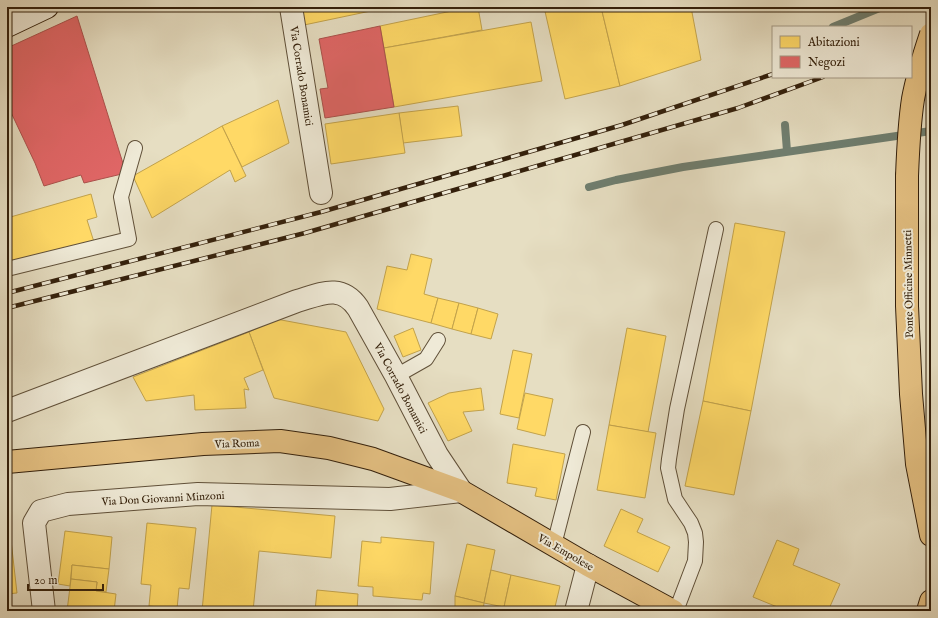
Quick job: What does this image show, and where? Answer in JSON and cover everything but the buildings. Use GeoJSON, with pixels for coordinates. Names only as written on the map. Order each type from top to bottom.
{"type":"FeatureCollection","features":[{"type":"Feature","properties":{"kind":"main road","name":"Ponte Officine Minnetti"},"geometry":{"type":"LineString","coordinates":[[931,34],[921,63],[914,98],[908,143],[907,176],[907,306],[911,394],[917,464],[931,535]]}},
{"type":"Feature","properties":{"kind":"main road","name":"Via Roma"},"geometry":{"type":"LineString","coordinates":[[7,462],[203,444],[280,441],[329,448],[373,459],[461,491]]}},
{"type":"Feature","properties":{"kind":"main road","name":"Via Empolese"},"geometry":{"type":"LineString","coordinates":[[461,491],[588,565],[673,611]]}},
{"type":"Feature","properties":{"kind":"main road"},"geometry":{"type":"LineString","coordinates":[[928,611],[931,601]]}},
{"type":"Feature","properties":{"kind":"street"},"geometry":{"type":"LineString","coordinates":[[7,26],[47,7]]}},
{"type":"Feature","properties":{"kind":"street","name":"Via Corrado Bonamici"},"geometry":{"type":"LineString","coordinates":[[291,7],[321,193]]}},
{"type":"Feature","properties":{"kind":"street","name":"Via Corrado Bonamici"},"geometry":{"type":"LineString","coordinates":[[7,411],[297,301],[326,292],[335,292],[344,295],[353,301],[396,376],[437,455],[461,491]]}},
{"type":"Feature","properties":{"kind":"street","name":"Via Don Giovanni Minzoni"},"geometry":{"type":"LineString","coordinates":[[44,611],[34,523],[41,511],[68,504],[198,494],[390,499],[461,491]]}},
{"type":"Feature","properties":{"kind":"street"},"geometry":{"type":"LineString","coordinates":[[576,611],[588,565]]}},
{"type":"Feature","properties":{"kind":"lane"},"geometry":{"type":"LineString","coordinates":[[7,269],[129,239],[121,197],[135,148]]}},
{"type":"Feature","properties":{"kind":"lane"},"geometry":{"type":"LineString","coordinates":[[676,611],[695,561],[696,542],[695,533],[691,523],[675,499],[668,468],[677,409],[716,229]]}},
{"type":"Feature","properties":{"kind":"lane"},"geometry":{"type":"LineString","coordinates":[[396,376],[426,360],[438,340]]}},
{"type":"Feature","properties":{"kind":"lane"},"geometry":{"type":"LineString","coordinates":[[554,545],[583,432]]}},
{"type":"Feature","properties":{"kind":"waterway"},"geometry":{"type":"LineString","coordinates":[[835,26],[882,7]]}},
{"type":"Feature","properties":{"kind":"waterway"},"geometry":{"type":"LineString","coordinates":[[785,125],[787,151]]}},
{"type":"Feature","properties":{"kind":"waterway"},"geometry":{"type":"LineString","coordinates":[[589,187],[616,180],[683,167],[931,131]]}},
{"type":"Feature","properties":{"kind":"railway"},"geometry":{"type":"LineString","coordinates":[[7,293],[321,212],[622,125],[772,74]]}},
{"type":"Feature","properties":{"kind":"railway"},"geometry":{"type":"LineString","coordinates":[[7,308],[305,233],[738,108],[820,78]]}}]}
